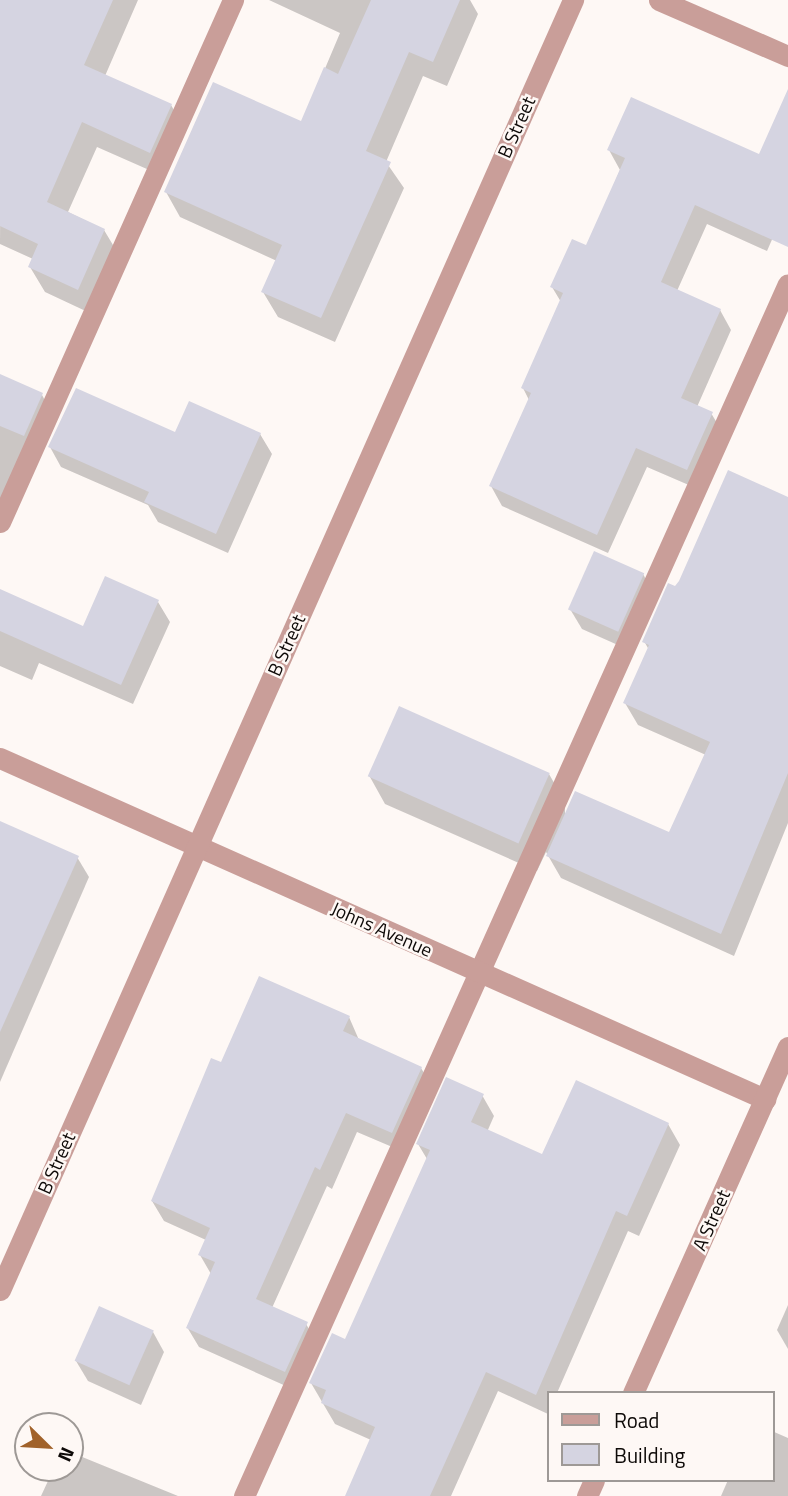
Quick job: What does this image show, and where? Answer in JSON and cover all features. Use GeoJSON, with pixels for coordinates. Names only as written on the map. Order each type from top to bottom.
{"type":"FeatureCollection","features":[{"type":"Feature","properties":{"kind":"street"},"geometry":{"type":"LineString","coordinates":[[0,522],[233,0]]}},
{"type":"Feature","properties":{"kind":"street","name":"B Street"},"geometry":{"type":"LineString","coordinates":[[0,1290],[572,0]]}},
{"type":"Feature","properties":{"kind":"street"},"geometry":{"type":"LineString","coordinates":[[659,0],[788,56]]}},
{"type":"Feature","properties":{"kind":"street"},"geometry":{"type":"LineString","coordinates":[[244,1496],[788,284]]}},
{"type":"Feature","properties":{"kind":"street","name":"Johns Avenue"},"geometry":{"type":"LineString","coordinates":[[0,758],[765,1100]]}},
{"type":"Feature","properties":{"kind":"street","name":"A Street"},"geometry":{"type":"LineString","coordinates":[[634,1391],[788,1047]]}},
{"type":"Feature","properties":{"kind":"building"},"geometry":{"type":"Polygon","coordinates":[[[0,0],[113,0],[84,65],[172,104],[150,153],[82,122],[47,202],[105,229],[78,290],[28,267],[38,244],[0,226],[0,0]]]}},
{"type":"Feature","properties":{"kind":"building"},"geometry":{"type":"Polygon","coordinates":[[[371,0],[460,0],[433,62],[409,52],[366,151],[391,162],[321,318],[261,292],[282,245],[164,192],[213,82],[301,121],[324,67],[338,74],[371,0]]]}},
{"type":"Feature","properties":{"kind":"building"},"geometry":{"type":"Polygon","coordinates":[[[788,89],[788,247],[695,205],[661,282],[721,309],[681,398],[713,412],[687,470],[636,448],[597,535],[489,486],[531,393],[521,388],[563,293],[550,287],[572,239],[586,245],[625,158],[607,150],[631,97],[759,154],[788,89]]]}},
{"type":"Feature","properties":{"kind":"building"},"geometry":{"type":"Polygon","coordinates":[[[0,374],[43,393],[24,436],[0,426],[0,374]]]}},
{"type":"Feature","properties":{"kind":"building"},"geometry":{"type":"Polygon","coordinates":[[[76,388],[175,432],[189,401],[261,433],[216,534],[144,502],[149,492],[48,447],[76,388]]]}},
{"type":"Feature","properties":{"kind":"building"},"geometry":{"type":"Polygon","coordinates":[[[728,470],[788,497],[788,773],[721,934],[546,856],[575,791],[669,832],[710,742],[623,703],[649,645],[642,642],[668,583],[675,586],[679,581],[728,470]]]}},
{"type":"Feature","properties":{"kind":"building"},"geometry":{"type":"Polygon","coordinates":[[[594,551],[644,573],[618,632],[568,609],[594,551]]]}},
{"type":"Feature","properties":{"kind":"building"},"geometry":{"type":"Polygon","coordinates":[[[105,576],[159,600],[121,685],[0,631],[0,589],[83,626],[105,576]]]}},
{"type":"Feature","properties":{"kind":"building"},"geometry":{"type":"Polygon","coordinates":[[[399,706],[550,773],[518,843],[368,776],[399,706]]]}},
{"type":"Feature","properties":{"kind":"building"},"geometry":{"type":"Polygon","coordinates":[[[0,821],[79,856],[0,1032],[0,821]]]}},
{"type":"Feature","properties":{"kind":"building"},"geometry":{"type":"Polygon","coordinates":[[[259,976],[350,1016],[343,1031],[422,1067],[392,1133],[346,1113],[320,1170],[315,1167],[256,1299],[308,1322],[285,1372],[186,1328],[215,1262],[198,1255],[210,1228],[151,1201],[211,1058],[221,1062],[259,976]]]}},
{"type":"Feature","properties":{"kind":"building"},"geometry":{"type":"Polygon","coordinates":[[[446,1077],[484,1094],[471,1122],[542,1154],[576,1080],[669,1123],[627,1216],[616,1211],[536,1395],[486,1372],[430,1496],[345,1496],[375,1427],[321,1403],[326,1390],[309,1383],[332,1333],[345,1339],[430,1150],[416,1144],[446,1077]]]}},
{"type":"Feature","properties":{"kind":"building"},"geometry":{"type":"Polygon","coordinates":[[[99,1306],[154,1330],[129,1385],[75,1361],[99,1306]]]}}]}
